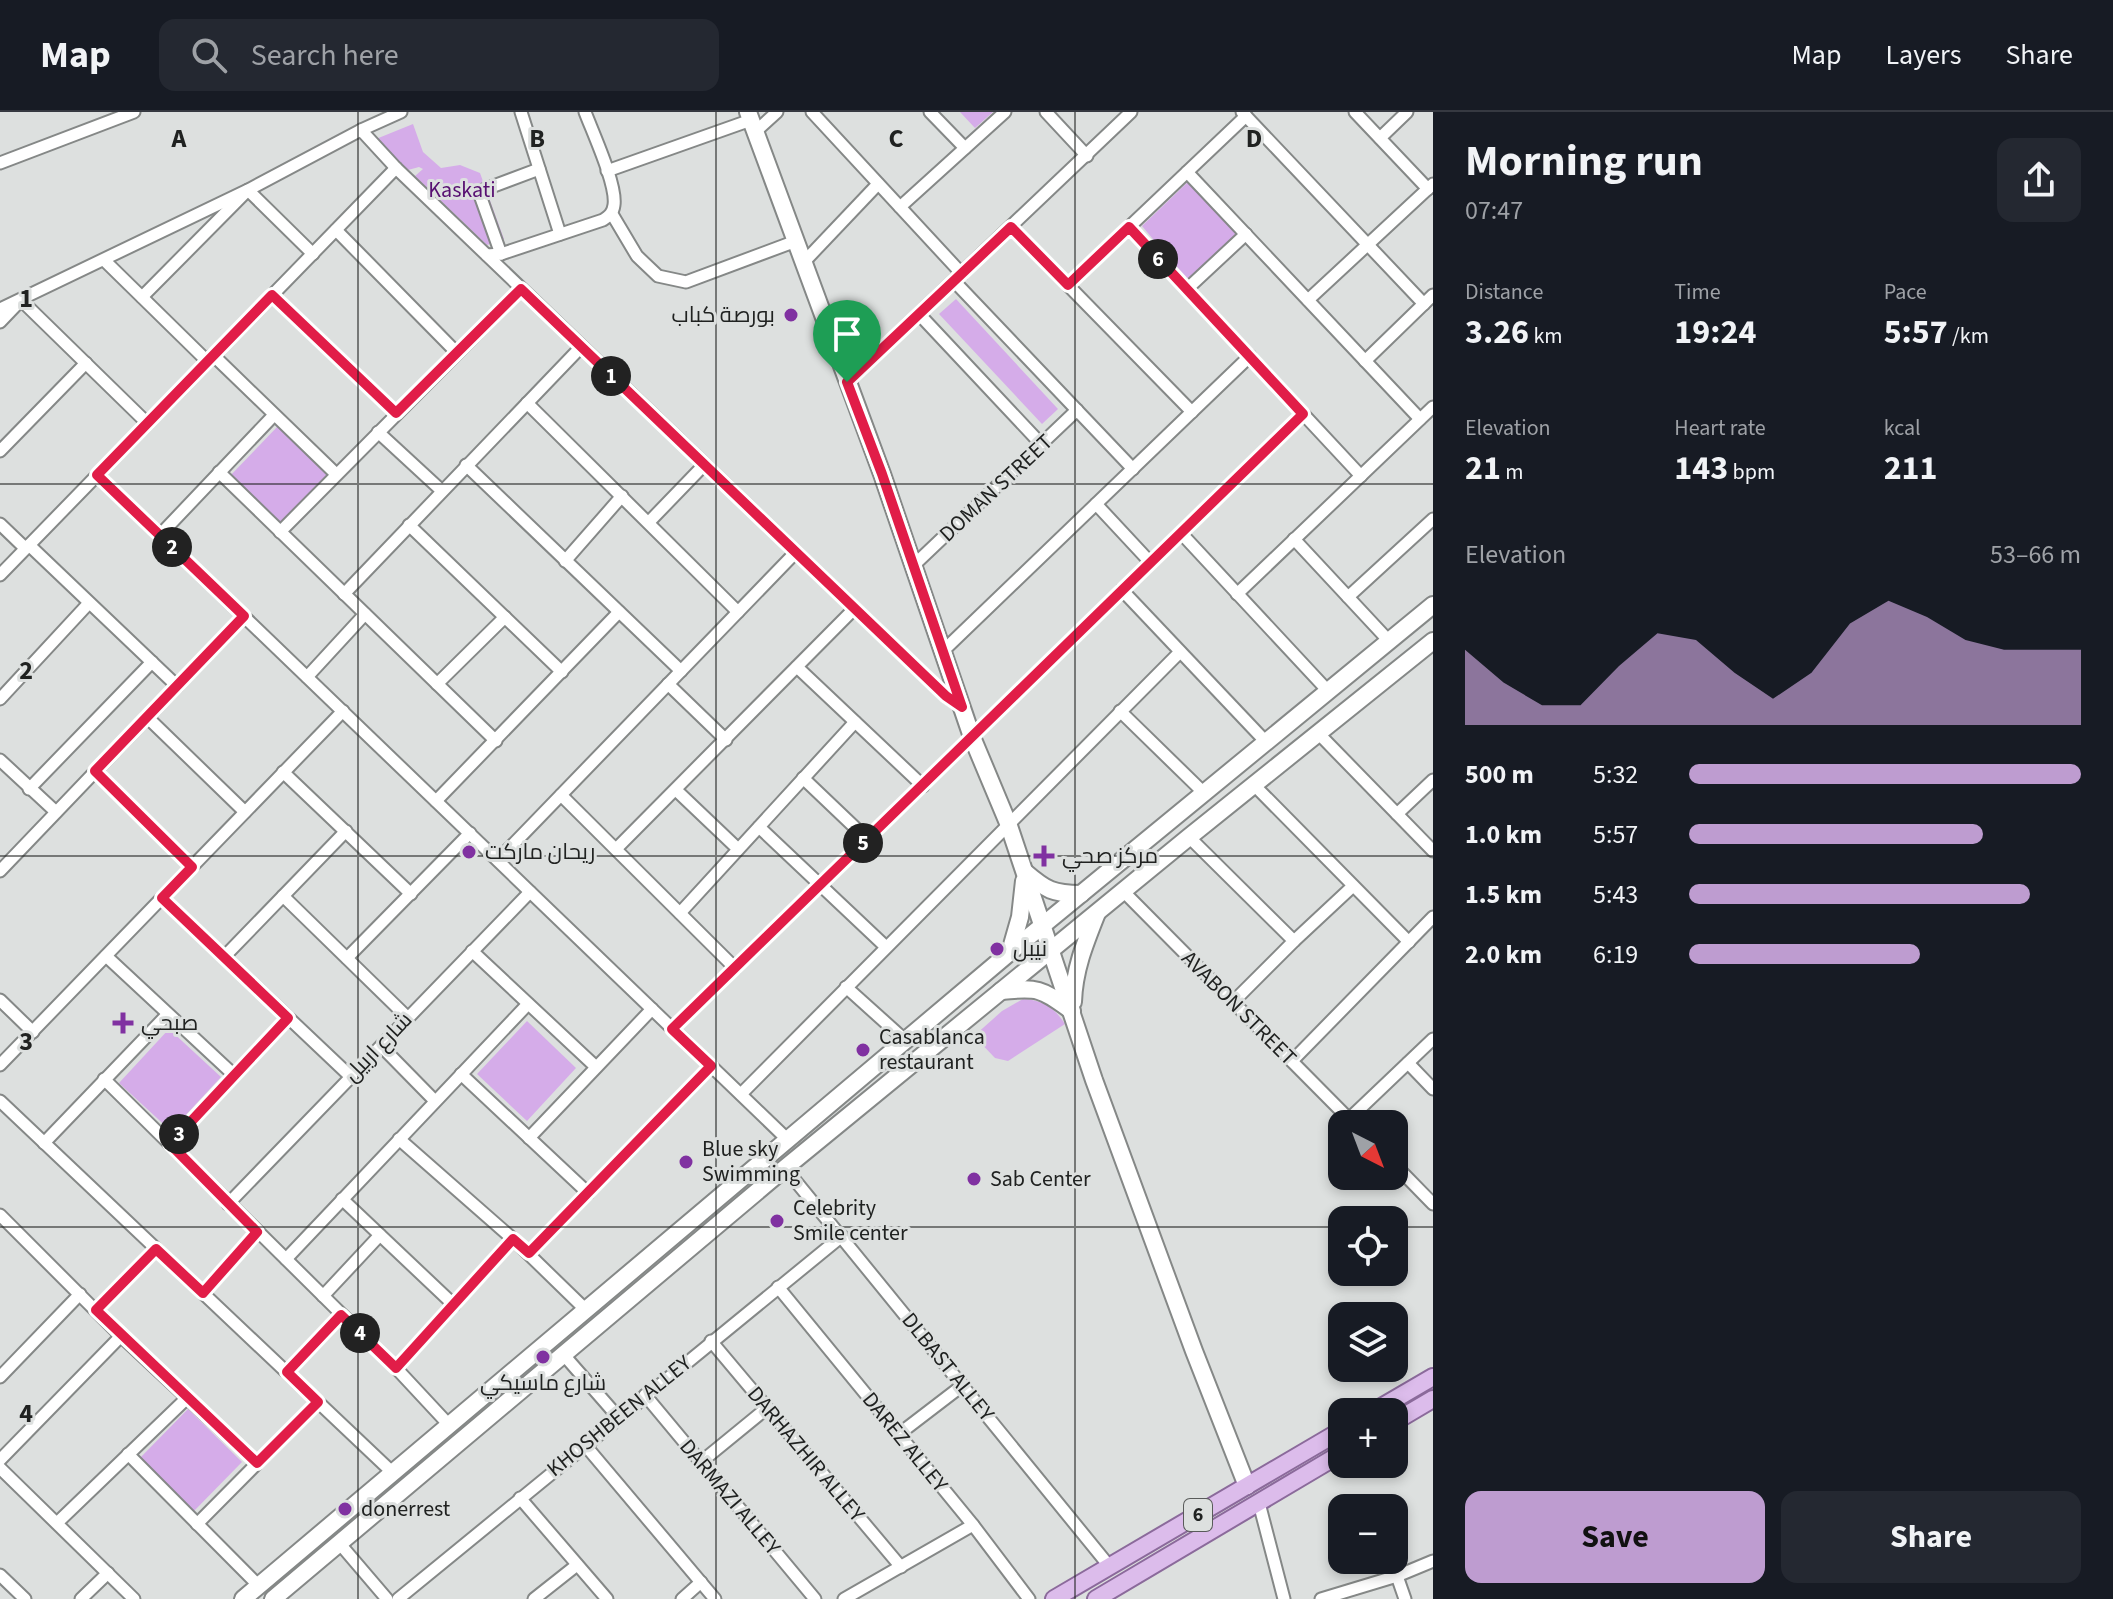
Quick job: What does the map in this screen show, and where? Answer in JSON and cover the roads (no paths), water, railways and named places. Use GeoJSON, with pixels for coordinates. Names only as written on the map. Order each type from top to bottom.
{"type":"FeatureCollection","features":[{"type":"Feature","properties":{"kind":"main road"},"geometry":{"type":"LineString","coordinates":[[1397,1398],[1433,1377]]}},
{"type":"Feature","properties":{"kind":"main road"},"geometry":{"type":"LineString","coordinates":[[1408,1414],[1433,1399]]}},
{"type":"Feature","properties":{"kind":"main road","name":"6"},"geometry":{"type":"LineString","coordinates":[[1054,1599],[1328,1438]]}},
{"type":"Feature","properties":{"kind":"main road","name":"6"},"geometry":{"type":"LineString","coordinates":[[1103,1597],[1328,1461]]}},
{"type":"Feature","properties":{"kind":"street"},"geometry":{"type":"LineString","coordinates":[[0,163],[134,112]]}},
{"type":"Feature","properties":{"kind":"street"},"geometry":{"type":"LineString","coordinates":[[0,309],[248,190],[401,112]]}},
{"type":"Feature","properties":{"kind":"street"},"geometry":{"type":"LineString","coordinates":[[521,112],[560,234]]}},
{"type":"Feature","properties":{"kind":"street"},"geometry":{"type":"LineString","coordinates":[[487,255],[501,254],[603,220],[612,214],[615,202],[607,171],[585,112]]}},
{"type":"Feature","properties":{"kind":"street"},"geometry":{"type":"LineString","coordinates":[[607,171],[777,112]]}},
{"type":"Feature","properties":{"kind":"street"},"geometry":{"type":"LineString","coordinates":[[812,112],[1133,469]]}},
{"type":"Feature","properties":{"kind":"street"},"geometry":{"type":"LineString","coordinates":[[930,112],[965,148]]}},
{"type":"Feature","properties":{"kind":"street"},"geometry":{"type":"LineString","coordinates":[[900,207],[1005,112]]}},
{"type":"Feature","properties":{"kind":"street"},"geometry":{"type":"LineString","coordinates":[[1046,112],[1087,156]]}},
{"type":"Feature","properties":{"kind":"street"},"geometry":{"type":"LineString","coordinates":[[847,382],[1131,112]]}},
{"type":"Feature","properties":{"kind":"street"},"geometry":{"type":"LineString","coordinates":[[1308,300],[1431,186],[1355,112]]}},
{"type":"Feature","properties":{"kind":"street"},"geometry":{"type":"LineString","coordinates":[[1380,138],[1407,112]]}},
{"type":"Feature","properties":{"kind":"street"},"geometry":{"type":"LineString","coordinates":[[1068,285],[1244,114],[1368,246],[1428,300],[1365,361]]}},
{"type":"Feature","properties":{"kind":"street"},"geometry":{"type":"LineString","coordinates":[[752,121],[914,565],[972,737],[1008,823],[1094,1080],[1247,1486]]}},
{"type":"Feature","properties":{"kind":"street"},"geometry":{"type":"LineString","coordinates":[[361,130],[396,168],[853,610],[946,696],[962,707]]}},
{"type":"Feature","properties":{"kind":"street"},"geometry":{"type":"LineString","coordinates":[[0,575],[396,168]]}},
{"type":"Feature","properties":{"kind":"street"},"geometry":{"type":"LineString","coordinates":[[501,254],[481,198],[483,190],[539,169]]}},
{"type":"Feature","properties":{"kind":"street"},"geometry":{"type":"LineString","coordinates":[[1187,172],[1420,419]]}},
{"type":"Feature","properties":{"kind":"street"},"geometry":{"type":"LineString","coordinates":[[803,263],[878,184]]}},
{"type":"Feature","properties":{"kind":"street"},"geometry":{"type":"LineString","coordinates":[[248,190],[313,254]]}},
{"type":"Feature","properties":{"kind":"street"},"geometry":{"type":"LineString","coordinates":[[142,297],[248,190]]}},
{"type":"Feature","properties":{"kind":"street"},"geometry":{"type":"LineString","coordinates":[[612,214],[637,256],[658,276],[686,282],[796,241]]}},
{"type":"Feature","properties":{"kind":"street"},"geometry":{"type":"LineString","coordinates":[[1011,227],[1192,412]]}},
{"type":"Feature","properties":{"kind":"street"},"geometry":{"type":"LineString","coordinates":[[1129,227],[1361,476]]}},
{"type":"Feature","properties":{"kind":"street"},"geometry":{"type":"LineString","coordinates":[[336,230],[456,352]]}},
{"type":"Feature","properties":{"kind":"street"},"geometry":{"type":"LineString","coordinates":[[1187,289],[1246,234]]}},
{"type":"Feature","properties":{"kind":"street"},"geometry":{"type":"LineString","coordinates":[[104,260],[336,474]]}},
{"type":"Feature","properties":{"kind":"street"},"geometry":{"type":"LineString","coordinates":[[280,532],[521,289]]}},
{"type":"Feature","properties":{"kind":"street"},"geometry":{"type":"LineString","coordinates":[[272,295],[396,413]]}},
{"type":"Feature","properties":{"kind":"street"},"geometry":{"type":"LineString","coordinates":[[0,322],[21,300]]}},
{"type":"Feature","properties":{"kind":"street"},"geometry":{"type":"LineString","coordinates":[[21,300],[147,423]]}},
{"type":"Feature","properties":{"kind":"street"},"geometry":{"type":"LineString","coordinates":[[919,314],[1041,444]]}},
{"type":"Feature","properties":{"kind":"street"},"geometry":{"type":"LineString","coordinates":[[344,594],[581,347]]}},
{"type":"Feature","properties":{"kind":"street"},"geometry":{"type":"LineString","coordinates":[[943,651],[1250,356]]}},
{"type":"Feature","properties":{"kind":"street"},"geometry":{"type":"LineString","coordinates":[[0,451],[86,363]]}},
{"type":"Feature","properties":{"kind":"street"},"geometry":{"type":"LineString","coordinates":[[527,403],[738,612]]}},
{"type":"Feature","properties":{"kind":"street"},"geometry":{"type":"LineString","coordinates":[[1237,594],[1433,407]]}},
{"type":"Feature","properties":{"kind":"street","name":"DOMAN STREET"},"geometry":{"type":"LineString","coordinates":[[914,565],[1077,410]]}},
{"type":"Feature","properties":{"kind":"street"},"geometry":{"type":"LineString","coordinates":[[672,1029],[1303,414]]}},
{"type":"Feature","properties":{"kind":"street"},"geometry":{"type":"LineString","coordinates":[[160,535],[274,415]]}},
{"type":"Feature","properties":{"kind":"street"},"geometry":{"type":"LineString","coordinates":[[378,432],[442,491]]}},
{"type":"Feature","properties":{"kind":"street"},"geometry":{"type":"LineString","coordinates":[[466,465],[681,671]]}},
{"type":"Feature","properties":{"kind":"street"},"geometry":{"type":"LineString","coordinates":[[649,522],[704,465]]}},
{"type":"Feature","properties":{"kind":"street"},"geometry":{"type":"LineString","coordinates":[[219,472],[496,741]]}},
{"type":"Feature","properties":{"kind":"street"},"geometry":{"type":"LineString","coordinates":[[97,475],[788,1140]]}},
{"type":"Feature","properties":{"kind":"street"},"geometry":{"type":"LineString","coordinates":[[565,561],[622,496]]}},
{"type":"Feature","properties":{"kind":"street"},"geometry":{"type":"LineString","coordinates":[[1096,504],[1150,562]]}},
{"type":"Feature","properties":{"kind":"street"},"geometry":{"type":"LineString","coordinates":[[1348,597],[1433,519]]}},
{"type":"Feature","properties":{"kind":"street"},"geometry":{"type":"LineString","coordinates":[[0,524],[177,686]]}},
{"type":"Feature","properties":{"kind":"street"},"geometry":{"type":"LineString","coordinates":[[409,525],[562,672]]}},
{"type":"Feature","properties":{"kind":"street"},"geometry":{"type":"LineString","coordinates":[[1181,533],[1328,691]]}},
{"type":"Feature","properties":{"kind":"street"},"geometry":{"type":"LineString","coordinates":[[1294,539],[1389,641]]}},
{"type":"Feature","properties":{"kind":"street"},"geometry":{"type":"LineString","coordinates":[[498,860],[795,553]]}},
{"type":"Feature","properties":{"kind":"street"},"geometry":{"type":"LineString","coordinates":[[1122,590],[1266,742]]}},
{"type":"Feature","properties":{"kind":"street"},"geometry":{"type":"LineString","coordinates":[[0,699],[89,603]]}},
{"type":"Feature","properties":{"kind":"street"},"geometry":{"type":"LineString","coordinates":[[243,1599],[1009,953],[1433,605]]}},
{"type":"Feature","properties":{"kind":"street"},"geometry":{"type":"LineString","coordinates":[[616,849],[853,610]]}},
{"type":"Feature","properties":{"kind":"street"},"geometry":{"type":"LineString","coordinates":[[436,801],[619,612]]}},
{"type":"Feature","properties":{"kind":"street"},"geometry":{"type":"LineString","coordinates":[[307,677],[365,614]]}},
{"type":"Feature","properties":{"kind":"street"},"geometry":{"type":"LineString","coordinates":[[0,871],[244,616]]}},
{"type":"Feature","properties":{"kind":"street"},"geometry":{"type":"LineString","coordinates":[[437,684],[505,617]]}},
{"type":"Feature","properties":{"kind":"street"},"geometry":{"type":"LineString","coordinates":[[273,1599],[785,1168],[1433,641]]}},
{"type":"Feature","properties":{"kind":"street"},"geometry":{"type":"LineString","coordinates":[[741,1094],[1180,652]]}},
{"type":"Feature","properties":{"kind":"street"},"geometry":{"type":"LineString","coordinates":[[29,789],[152,662]]}},
{"type":"Feature","properties":{"kind":"street"},"geometry":{"type":"LineString","coordinates":[[797,667],[923,786]]}},
{"type":"Feature","properties":{"kind":"street"},"geometry":{"type":"LineString","coordinates":[[668,684],[726,740]]}},
{"type":"Feature","properties":{"kind":"street"},"geometry":{"type":"LineString","coordinates":[[0,1065],[343,711]]}},
{"type":"Feature","properties":{"kind":"street"},"geometry":{"type":"LineString","coordinates":[[1120,711],[1204,793]]}},
{"type":"Feature","properties":{"kind":"street"},"geometry":{"type":"LineString","coordinates":[[147,717],[245,812]]}},
{"type":"Feature","properties":{"kind":"street"},"geometry":{"type":"LineString","coordinates":[[680,913],[855,722]]}},
{"type":"Feature","properties":{"kind":"street"},"geometry":{"type":"LineString","coordinates":[[1319,734],[1433,851]]}},
{"type":"Feature","properties":{"kind":"street"},"geometry":{"type":"LineString","coordinates":[[0,760],[56,812]]}},
{"type":"Feature","properties":{"kind":"street"},"geometry":{"type":"LineString","coordinates":[[95,771],[192,867]]}},
{"type":"Feature","properties":{"kind":"street"},"geometry":{"type":"LineString","coordinates":[[283,772],[411,894]]}},
{"type":"Feature","properties":{"kind":"street"},"geometry":{"type":"LineString","coordinates":[[803,778],[867,839]]}},
{"type":"Feature","properties":{"kind":"street"},"geometry":{"type":"LineString","coordinates":[[1397,814],[1433,780]]}},
{"type":"Feature","properties":{"kind":"street"},"geometry":{"type":"LineString","coordinates":[[1255,786],[1409,942]]}},
{"type":"Feature","properties":{"kind":"street"},"geometry":{"type":"LineString","coordinates":[[676,790],[738,849]]}},
{"type":"Feature","properties":{"kind":"street"},"geometry":{"type":"LineString","coordinates":[[561,795],[735,968]]}},
{"type":"Feature","properties":{"kind":"street"},"geometry":{"type":"LineString","coordinates":[[759,827],[886,947]]}},
{"type":"Feature","properties":{"kind":"street"},"geometry":{"type":"LineString","coordinates":[[225,956],[346,831]]}},
{"type":"Feature","properties":{"kind":"street"},"geometry":{"type":"LineString","coordinates":[[347,958],[470,833]]}},
{"type":"Feature","properties":{"kind":"street"},"geometry":{"type":"LineString","coordinates":[[1189,837],[1294,941]]}},
{"type":"Feature","properties":{"kind":"street"},"geometry":{"type":"LineString","coordinates":[[1025,871],[1045,889],[1061,894],[1081,894]]}},
{"type":"Feature","properties":{"kind":"street"},"geometry":{"type":"LineString","coordinates":[[1009,953],[1020,917],[1025,871]]}},
{"type":"Feature","properties":{"kind":"street"},"geometry":{"type":"LineString","coordinates":[[1233,1002],[1353,886]]}},
{"type":"Feature","properties":{"kind":"street","name":"AVABON STREET"},"geometry":{"type":"LineString","coordinates":[[1123,891],[1340,1110]]}},
{"type":"Feature","properties":{"kind":"street","name":"شارع اربيل"},"geometry":{"type":"LineString","coordinates":[[228,1204],[530,892]]}},
{"type":"Feature","properties":{"kind":"street"},"geometry":{"type":"LineString","coordinates":[[283,896],[407,1017]]}},
{"type":"Feature","properties":{"kind":"street"},"geometry":{"type":"LineString","coordinates":[[162,898],[350,1076]]}},
{"type":"Feature","properties":{"kind":"street"},"geometry":{"type":"LineString","coordinates":[[1072,1011],[1073,980],[1098,912]]}},
{"type":"Feature","properties":{"kind":"street"},"geometry":{"type":"LineString","coordinates":[[1292,1061],[1433,917]]}},
{"type":"Feature","properties":{"kind":"street"},"geometry":{"type":"LineString","coordinates":[[472,951],[596,1067]]}},
{"type":"Feature","properties":{"kind":"street"},"geometry":{"type":"LineString","coordinates":[[106,956],[234,1075]]}},
{"type":"Feature","properties":{"kind":"street"},"geometry":{"type":"LineString","coordinates":[[846,987],[906,1041]]}},
{"type":"Feature","properties":{"kind":"street"},"geometry":{"type":"LineString","coordinates":[[1000,991],[1030,988],[1043,991],[1072,1011]]}},
{"type":"Feature","properties":{"kind":"street"},"geometry":{"type":"LineString","coordinates":[[0,1000],[33,1032]]}},
{"type":"Feature","properties":{"kind":"street"},"geometry":{"type":"LineString","coordinates":[[286,1259],[528,1004]]}},
{"type":"Feature","properties":{"kind":"street"},"geometry":{"type":"LineString","coordinates":[[529,1138],[652,1009]]}},
{"type":"Feature","properties":{"kind":"street"},"geometry":{"type":"LineString","coordinates":[[44,1143],[167,1015]]}},
{"type":"Feature","properties":{"kind":"street"},"geometry":{"type":"LineString","coordinates":[[170,1144],[288,1018]]}},
{"type":"Feature","properties":{"kind":"street"},"geometry":{"type":"LineString","coordinates":[[1363,1110],[1433,1039]]}},
{"type":"Feature","properties":{"kind":"street"},"geometry":{"type":"LineString","coordinates":[[381,1046],[435,1101]]}},
{"type":"Feature","properties":{"kind":"street"},"geometry":{"type":"LineString","coordinates":[[1408,1063],[1433,1089]]}},
{"type":"Feature","properties":{"kind":"street"},"geometry":{"type":"LineString","coordinates":[[529,1253],[711,1066]]}},
{"type":"Feature","properties":{"kind":"street"},"geometry":{"type":"LineString","coordinates":[[461,1074],[588,1193]]}},
{"type":"Feature","properties":{"kind":"street"},"geometry":{"type":"LineString","coordinates":[[104,1079],[396,1368],[450,1426]]}},
{"type":"Feature","properties":{"kind":"street"},"geometry":{"type":"LineString","coordinates":[[0,1101],[393,1473]]}},
{"type":"Feature","properties":{"kind":"street"},"geometry":{"type":"LineString","coordinates":[[399,1139],[529,1253],[586,1310]]}},
{"type":"Feature","properties":{"kind":"street","name":"DLBAST ALLEY"},"geometry":{"type":"LineString","coordinates":[[785,1168],[1110,1567]]}},
{"type":"Feature","properties":{"kind":"street"},"geometry":{"type":"LineString","coordinates":[[1408,1178],[1433,1204]]}},
{"type":"Feature","properties":{"kind":"street"},"geometry":{"type":"LineString","coordinates":[[342,1199],[454,1305]]}},
{"type":"Feature","properties":{"kind":"street"},"geometry":{"type":"LineString","coordinates":[[0,1215],[121,1336],[257,1463]]}},
{"type":"Feature","properties":{"kind":"street"},"geometry":{"type":"LineString","coordinates":[[203,1293],[257,1232]]}},
{"type":"Feature","properties":{"kind":"street"},"geometry":{"type":"LineString","coordinates":[[323,1296],[380,1235]]}},
{"type":"Feature","properties":{"kind":"street","name":"KHOSHBEEN ALLEY"},"geometry":{"type":"LineString","coordinates":[[398,1599],[842,1236]]}},
{"type":"Feature","properties":{"kind":"street"},"geometry":{"type":"LineString","coordinates":[[396,1368],[513,1239]]}},
{"type":"Feature","properties":{"kind":"street"},"geometry":{"type":"LineString","coordinates":[[96,1310],[156,1249]]}},
{"type":"Feature","properties":{"kind":"street","name":"DAREZ ALLEY"},"geometry":{"type":"LineString","coordinates":[[778,1287],[973,1525],[1029,1599]]}},
{"type":"Feature","properties":{"kind":"street"},"geometry":{"type":"LineString","coordinates":[[0,1377],[80,1294]]}},
{"type":"Feature","properties":{"kind":"street"},"geometry":{"type":"LineString","coordinates":[[287,1372],[341,1315]]}},
{"type":"Feature","properties":{"kind":"street"},"geometry":{"type":"LineString","coordinates":[[0,1460],[121,1336]]}},
{"type":"Feature","properties":{"kind":"street","name":"DARHAZHIR ALLEY"},"geometry":{"type":"LineString","coordinates":[[711,1341],[901,1567]]}},
{"type":"Feature","properties":{"kind":"street"},"geometry":{"type":"LineString","coordinates":[[563,1354],[618,1417]]}},
{"type":"Feature","properties":{"kind":"street"},"geometry":{"type":"LineString","coordinates":[[899,1434],[963,1385]]}},
{"type":"Feature","properties":{"kind":"street","name":"DARMAZI ALLEY"},"geometry":{"type":"LineString","coordinates":[[645,1395],[815,1599]]}},
{"type":"Feature","properties":{"kind":"street"},"geometry":{"type":"LineString","coordinates":[[57,1523],[187,1398]]}},
{"type":"Feature","properties":{"kind":"street"},"geometry":{"type":"LineString","coordinates":[[197,1524],[318,1402]]}},
{"type":"Feature","properties":{"kind":"street"},"geometry":{"type":"LineString","coordinates":[[701,1462],[767,1408]]}},
{"type":"Feature","properties":{"kind":"street"},"geometry":{"type":"LineString","coordinates":[[585,1445],[715,1599]]}},
{"type":"Feature","properties":{"kind":"street"},"geometry":{"type":"LineString","coordinates":[[128,1454],[259,1586]]}},
{"type":"Feature","properties":{"kind":"street"},"geometry":{"type":"LineString","coordinates":[[0,1468],[134,1599]]}},
{"type":"Feature","properties":{"kind":"street"},"geometry":{"type":"LineString","coordinates":[[520,1498],[607,1599]]}},
{"type":"Feature","properties":{"kind":"street"},"geometry":{"type":"LineString","coordinates":[[1259,1503],[1284,1599]]}},
{"type":"Feature","properties":{"kind":"street"},"geometry":{"type":"LineString","coordinates":[[844,1599],[973,1525]]}},
{"type":"Feature","properties":{"kind":"street"},"geometry":{"type":"LineString","coordinates":[[340,1544],[387,1599]]}},
{"type":"Feature","properties":{"kind":"street"},"geometry":{"type":"LineString","coordinates":[[1321,1599],[1356,1594],[1433,1561]]}},
{"type":"Feature","properties":{"kind":"street"},"geometry":{"type":"LineString","coordinates":[[534,1599],[577,1565]]}},
{"type":"Feature","properties":{"kind":"street"},"geometry":{"type":"LineString","coordinates":[[81,1599],[108,1573]]}},
{"type":"Feature","properties":{"kind":"street"},"geometry":{"type":"LineString","coordinates":[[0,1575],[25,1599]]}},
{"type":"Feature","properties":{"kind":"street"},"geometry":{"type":"LineString","coordinates":[[1397,1576],[1405,1599]]}},
{"type":"Feature","properties":{"kind":"street"},"geometry":{"type":"LineString","coordinates":[[682,1599],[701,1582]]}},
{"type":"Feature","properties":{"kind":"place","name":"بورصة كباب"},"geometry":{"type":"Point","coordinates":[791,315]}},
{"type":"Feature","properties":{"kind":"place","name":"ريحان ماركت"},"geometry":{"type":"Point","coordinates":[469,852]}},
{"type":"Feature","properties":{"kind":"place","name":"مركز صحي"},"geometry":{"type":"Point","coordinates":[1044,856]}},
{"type":"Feature","properties":{"kind":"place","name":"نيبل"},"geometry":{"type":"Point","coordinates":[997,949]}},
{"type":"Feature","properties":{"kind":"place","name":"صبحي"},"geometry":{"type":"Point","coordinates":[123,1023]}},
{"type":"Feature","properties":{"kind":"place","name":"Casablanca restaurant"},"geometry":{"type":"Point","coordinates":[863,1050]}},
{"type":"Feature","properties":{"kind":"place","name":"Blue sky Swimming"},"geometry":{"type":"Point","coordinates":[686,1162]}},
{"type":"Feature","properties":{"kind":"place","name":"Sab Center"},"geometry":{"type":"Point","coordinates":[974,1179]}},
{"type":"Feature","properties":{"kind":"place","name":"Celebrity Smile center"},"geometry":{"type":"Point","coordinates":[777,1221]}},
{"type":"Feature","properties":{"kind":"place","name":"شارع ماسيكي"},"geometry":{"type":"Point","coordinates":[543,1357]}},
{"type":"Feature","properties":{"kind":"place","name":"donerrest"},"geometry":{"type":"Point","coordinates":[345,1509]}},
{"type":"Feature","properties":{"kind":"park label","name":"Kaskati"},"geometry":{"type":"Point","coordinates":[462,190]}}]}
